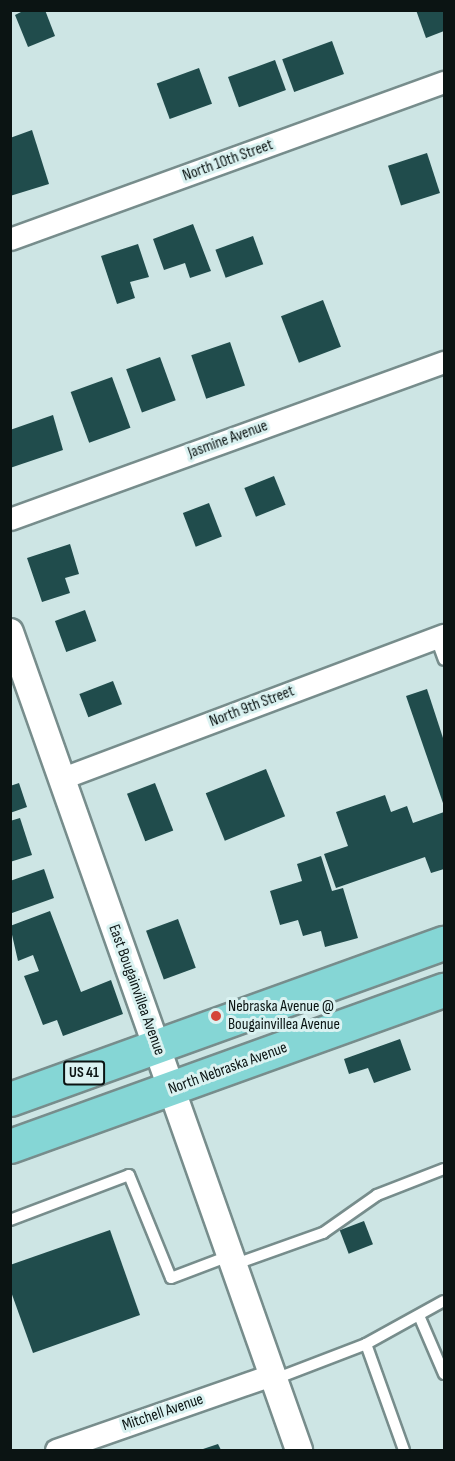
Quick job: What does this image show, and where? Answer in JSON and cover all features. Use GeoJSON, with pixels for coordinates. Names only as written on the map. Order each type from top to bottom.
{"type":"FeatureCollection","features":[{"type":"Feature","properties":{"kind":"main road","name":"US 41"},"geometry":{"type":"LineString","coordinates":[[10,1099],[444,943]]}},
{"type":"Feature","properties":{"kind":"main road","name":"North Nebraska Avenue"},"geometry":{"type":"LineString","coordinates":[[10,1146],[444,990]]}},
{"type":"Feature","properties":{"kind":"street","name":"North 10th Street"},"geometry":{"type":"LineString","coordinates":[[10,240],[444,81]]}},
{"type":"Feature","properties":{"kind":"street","name":"Jasmine Avenue"},"geometry":{"type":"LineString","coordinates":[[10,519],[444,362]]}},
{"type":"Feature","properties":{"kind":"street","name":"East Bougainvillea Avenue"},"geometry":{"type":"LineString","coordinates":[[10,632],[298,1450]]}},
{"type":"Feature","properties":{"kind":"street","name":"North 9th Street"},"geometry":{"type":"LineString","coordinates":[[60,779],[440,636]]}},
{"type":"Feature","properties":{"kind":"street","name":"Mitchell Avenue"},"geometry":{"type":"LineString","coordinates":[[56,1450],[272,1377]]}},
{"type":"Feature","properties":{"kind":"lane"},"geometry":{"type":"LineString","coordinates":[[440,636],[444,660]]}},
{"type":"Feature","properties":{"kind":"lane"},"geometry":{"type":"LineString","coordinates":[[10,1220],[129,1175],[171,1278],[323,1233],[377,1195],[444,1169]]}},
{"type":"Feature","properties":{"kind":"lane"},"geometry":{"type":"LineString","coordinates":[[272,1377],[366,1344],[420,1318],[444,1301]]}},
{"type":"Feature","properties":{"kind":"lane"},"geometry":{"type":"LineString","coordinates":[[420,1318],[444,1374]]}},
{"type":"Feature","properties":{"kind":"lane"},"geometry":{"type":"LineString","coordinates":[[366,1344],[404,1450]]}},
{"type":"Feature","properties":{"kind":"building"},"geometry":{"type":"Polygon","coordinates":[[[25,10],[45,10],[55,36],[28,47],[15,15],[25,10]]]}},
{"type":"Feature","properties":{"kind":"building"},"geometry":{"type":"Polygon","coordinates":[[[416,10],[444,10],[444,31],[426,38],[416,10]]]}},
{"type":"Feature","properties":{"kind":"building"},"geometry":{"type":"Polygon","coordinates":[[[332,41],[344,74],[294,92],[282,59],[332,41]]]}},
{"type":"Feature","properties":{"kind":"building"},"geometry":{"type":"Polygon","coordinates":[[[275,60],[286,90],[239,107],[228,77],[275,60]]]}},
{"type":"Feature","properties":{"kind":"building"},"geometry":{"type":"Polygon","coordinates":[[[199,68],[212,104],[170,119],[157,83],[199,68]]]}},
{"type":"Feature","properties":{"kind":"building"},"geometry":{"type":"Polygon","coordinates":[[[32,130],[49,184],[10,196],[10,138],[32,130]]]}},
{"type":"Feature","properties":{"kind":"building"},"geometry":{"type":"Polygon","coordinates":[[[427,153],[440,193],[401,206],[388,166],[427,153]]]}},
{"type":"Feature","properties":{"kind":"building"},"geometry":{"type":"Polygon","coordinates":[[[193,224],[211,271],[190,278],[185,263],[164,270],[153,239],[193,224]]]}},
{"type":"Feature","properties":{"kind":"building"},"geometry":{"type":"Polygon","coordinates":[[[253,236],[263,264],[226,278],[215,250],[253,236]]]}},
{"type":"Feature","properties":{"kind":"building"},"geometry":{"type":"Polygon","coordinates":[[[138,244],[149,277],[130,282],[135,298],[117,304],[101,256],[138,244]]]}},
{"type":"Feature","properties":{"kind":"building"},"geometry":{"type":"Polygon","coordinates":[[[323,300],[341,347],[299,363],[281,316],[323,300]]]}},
{"type":"Feature","properties":{"kind":"building"},"geometry":{"type":"Polygon","coordinates":[[[230,342],[245,385],[206,399],[191,355],[230,342]]]}},
{"type":"Feature","properties":{"kind":"building"},"geometry":{"type":"Polygon","coordinates":[[[160,357],[176,400],[142,413],[126,369],[160,357]]]}},
{"type":"Feature","properties":{"kind":"building"},"geometry":{"type":"Polygon","coordinates":[[[112,377],[130,428],[89,443],[71,392],[112,377]]]}},
{"type":"Feature","properties":{"kind":"building"},"geometry":{"type":"Polygon","coordinates":[[[53,415],[63,450],[10,468],[10,430],[53,415]]]}},
{"type":"Feature","properties":{"kind":"building"},"geometry":{"type":"Polygon","coordinates":[[[274,476],[286,505],[256,517],[244,488],[274,476]]]}},
{"type":"Feature","properties":{"kind":"building"},"geometry":{"type":"Polygon","coordinates":[[[209,503],[222,537],[196,547],[183,513],[209,503]]]}},
{"type":"Feature","properties":{"kind":"building"},"geometry":{"type":"Polygon","coordinates":[[[70,544],[79,574],[65,578],[70,593],[42,602],[27,558],[70,544]]]}},
{"type":"Feature","properties":{"kind":"building"},"geometry":{"type":"Polygon","coordinates":[[[85,610],[96,641],[66,652],[55,621],[85,610]]]}},
{"type":"Feature","properties":{"kind":"building"},"geometry":{"type":"Polygon","coordinates":[[[113,681],[122,704],[88,717],[79,694],[113,681]]]}},
{"type":"Feature","properties":{"kind":"building"},"geometry":{"type":"Polygon","coordinates":[[[427,689],[444,741],[444,806],[406,696],[427,689]]]}},
{"type":"Feature","properties":{"kind":"building"},"geometry":{"type":"Polygon","coordinates":[[[266,769],[285,816],[225,841],[206,793],[266,769]]]}},
{"type":"Feature","properties":{"kind":"building"},"geometry":{"type":"Polygon","coordinates":[[[19,783],[27,807],[10,813],[10,786],[19,783]]]}},
{"type":"Feature","properties":{"kind":"building"},"geometry":{"type":"Polygon","coordinates":[[[155,783],[173,831],[145,841],[127,794],[155,783]]]}},
{"type":"Feature","properties":{"kind":"building"},"geometry":{"type":"Polygon","coordinates":[[[385,795],[391,812],[407,806],[413,823],[444,812],[444,869],[431,873],[425,857],[336,888],[324,854],[348,846],[336,812],[385,795]]]}},
{"type":"Feature","properties":{"kind":"building"},"geometry":{"type":"Polygon","coordinates":[[[20,818],[32,855],[10,862],[10,821],[20,818]]]}},
{"type":"Feature","properties":{"kind":"building"},"geometry":{"type":"Polygon","coordinates":[[[321,856],[332,891],[343,888],[358,938],[325,947],[321,931],[303,936],[298,920],[280,925],[270,891],[302,881],[297,864],[321,856]]]}},
{"type":"Feature","properties":{"kind":"building"},"geometry":{"type":"Polygon","coordinates":[[[44,869],[54,898],[12,913],[10,881],[44,869]]]}},
{"type":"Feature","properties":{"kind":"building"},"geometry":{"type":"Polygon","coordinates":[[[50,911],[81,992],[111,980],[123,1014],[63,1036],[57,1020],[43,1025],[24,976],[39,971],[33,955],[18,961],[10,926],[50,911]]]}},
{"type":"Feature","properties":{"kind":"building"},"geometry":{"type":"Polygon","coordinates":[[[178,919],[196,968],[164,979],[146,931],[178,919]]]}},
{"type":"Feature","properties":{"kind":"building"},"geometry":{"type":"Polygon","coordinates":[[[400,1039],[411,1070],[374,1083],[368,1068],[349,1074],[344,1059],[400,1039]]]}},
{"type":"Feature","properties":{"kind":"building"},"geometry":{"type":"Polygon","coordinates":[[[364,1221],[373,1244],[349,1254],[340,1230],[364,1221]]]}},
{"type":"Feature","properties":{"kind":"building"},"geometry":{"type":"Polygon","coordinates":[[[110,1230],[140,1315],[33,1353],[10,1289],[10,1265],[110,1230]]]}},
{"type":"Feature","properties":{"kind":"building"},"geometry":{"type":"Polygon","coordinates":[[[218,1444],[221,1450],[200,1450],[218,1444]]]}},
{"type":"Feature","properties":{"kind":"place","name":"Nebraska Avenue @ Bougainvillea Avenue"},"geometry":{"type":"Point","coordinates":[216,1016]}}]}
